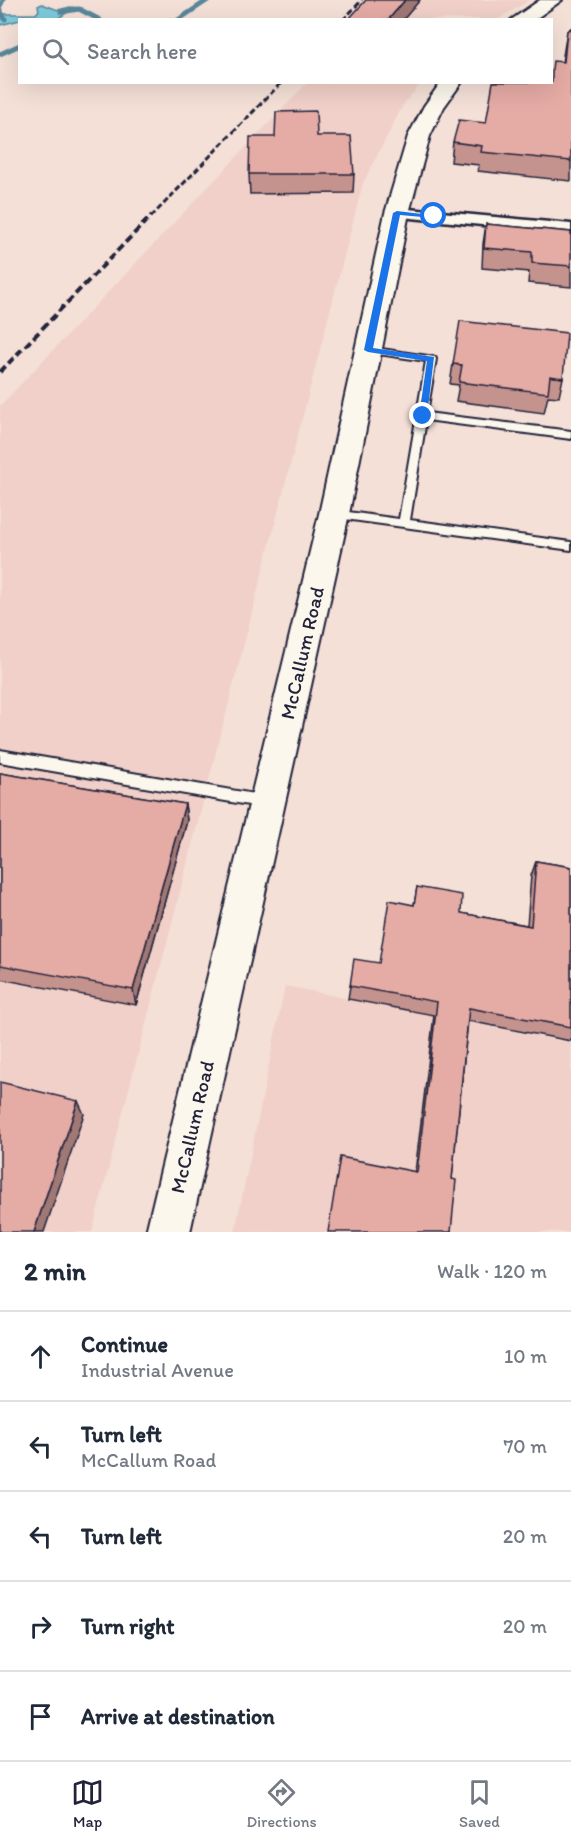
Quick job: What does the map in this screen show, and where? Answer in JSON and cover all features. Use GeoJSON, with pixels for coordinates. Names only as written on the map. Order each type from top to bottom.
{"type":"FeatureCollection","features":[{"type":"Feature","properties":{"kind":"main road"},"geometry":{"type":"LineString","coordinates":[[523,18],[553,0]]}},
{"type":"Feature","properties":{"kind":"main road","name":"McCallum Road"},"geometry":{"type":"LineString","coordinates":[[168,1232],[334,514],[406,174],[419,136],[434,106],[450,84]]}},
{"type":"Feature","properties":{"kind":"street"},"geometry":{"type":"LineString","coordinates":[[397,213],[571,229]]}},
{"type":"Feature","properties":{"kind":"lane"},"geometry":{"type":"LineString","coordinates":[[368,350],[431,359],[404,522]]}},
{"type":"Feature","properties":{"kind":"lane"},"geometry":{"type":"LineString","coordinates":[[423,416],[571,435]]}},
{"type":"Feature","properties":{"kind":"lane"},"geometry":{"type":"LineString","coordinates":[[334,514],[571,546]]}},
{"type":"Feature","properties":{"kind":"lane"},"geometry":{"type":"LineString","coordinates":[[0,756],[267,802]]}},
{"type":"Feature","properties":{"kind":"shaded area"},"geometry":{"type":"Polygon","coordinates":[[[384,0],[530,0],[500,18],[368,18],[384,0]]]}},
{"type":"Feature","properties":{"kind":"shaded area"},"geometry":{"type":"Polygon","coordinates":[[[306,84],[420,84],[403,105],[363,183],[92,1232],[0,1232],[0,406],[306,84]]]}},
{"type":"Feature","properties":{"kind":"shaded area"},"geometry":{"type":"Polygon","coordinates":[[[285,986],[571,1043],[571,1232],[235,1232],[285,986]]]}},
{"type":"Feature","properties":{"kind":"water"},"geometry":{"type":"Polygon","coordinates":[[[42,4],[58,10],[70,7],[83,8],[71,10],[59,18],[18,18],[18,20],[0,25],[0,17],[5,14],[36,14],[39,10],[38,6],[42,4]]]}},
{"type":"Feature","properties":{"kind":"building"},"geometry":{"type":"Polygon","coordinates":[[[366,0],[405,0],[390,18],[350,18],[366,0]]]}},
{"type":"Feature","properties":{"kind":"building"},"geometry":{"type":"Polygon","coordinates":[[[571,28],[571,161],[481,152],[482,146],[453,142],[459,120],[486,123],[493,84],[553,84],[553,61],[564,62],[567,31],[571,28]]]}},
{"type":"Feature","properties":{"kind":"building"},"geometry":{"type":"Polygon","coordinates":[[[316,111],[317,136],[351,136],[354,174],[249,174],[250,137],[275,137],[276,112],[316,111]]]}},
{"type":"Feature","properties":{"kind":"building"},"geometry":{"type":"Polygon","coordinates":[[[486,224],[571,232],[571,266],[532,263],[532,252],[484,248],[486,224]]]}},
{"type":"Feature","properties":{"kind":"building"},"geometry":{"type":"Polygon","coordinates":[[[460,321],[567,333],[563,378],[550,376],[548,393],[459,382],[462,365],[453,364],[460,321]]]}},
{"type":"Feature","properties":{"kind":"building"},"geometry":{"type":"Polygon","coordinates":[[[0,773],[185,804],[133,990],[0,965],[0,773]]]}},
{"type":"Feature","properties":{"kind":"building"},"geometry":{"type":"Polygon","coordinates":[[[536,861],[571,867],[571,1027],[469,1008],[452,1179],[456,1180],[451,1232],[328,1232],[340,1157],[417,1172],[437,1002],[350,986],[354,959],[379,963],[389,900],[414,905],[417,887],[462,895],[461,913],[531,926],[536,861]]]}},
{"type":"Feature","properties":{"kind":"building"},"geometry":{"type":"Polygon","coordinates":[[[0,1082],[78,1101],[34,1232],[0,1232],[0,1082]]]}},
{"type":"Feature","properties":{"kind":"waterway"},"geometry":{"type":"LineString","coordinates":[[0,6],[3,0]]}},
{"type":"Feature","properties":{"kind":"waterway"},"geometry":{"type":"LineString","coordinates":[[181,18],[208,0]]}},
{"type":"Feature","properties":{"kind":"waterway"},"geometry":{"type":"LineString","coordinates":[[61,12],[79,9],[96,18]]}},
{"type":"Feature","properties":{"kind":"waterway"},"geometry":{"type":"LineString","coordinates":[[0,10],[5,19]]}},
{"type":"Feature","properties":{"kind":"waterway"},"geometry":{"type":"LineString","coordinates":[[0,54],[18,46]]}},
{"type":"Feature","properties":{"kind":"railway"},"geometry":{"type":"LineString","coordinates":[[345,18],[362,0]]}},
{"type":"Feature","properties":{"kind":"railway"},"geometry":{"type":"LineString","coordinates":[[151,217],[280,84]]}},
{"type":"Feature","properties":{"kind":"railway"},"geometry":{"type":"LineString","coordinates":[[0,372],[152,215]]}},
{"type":"Feature","properties":{"kind":"route"},"geometry":{"type":"LineString","coordinates":[[423,416],[431,359],[368,350],[397,213],[434,216]]}}]}
